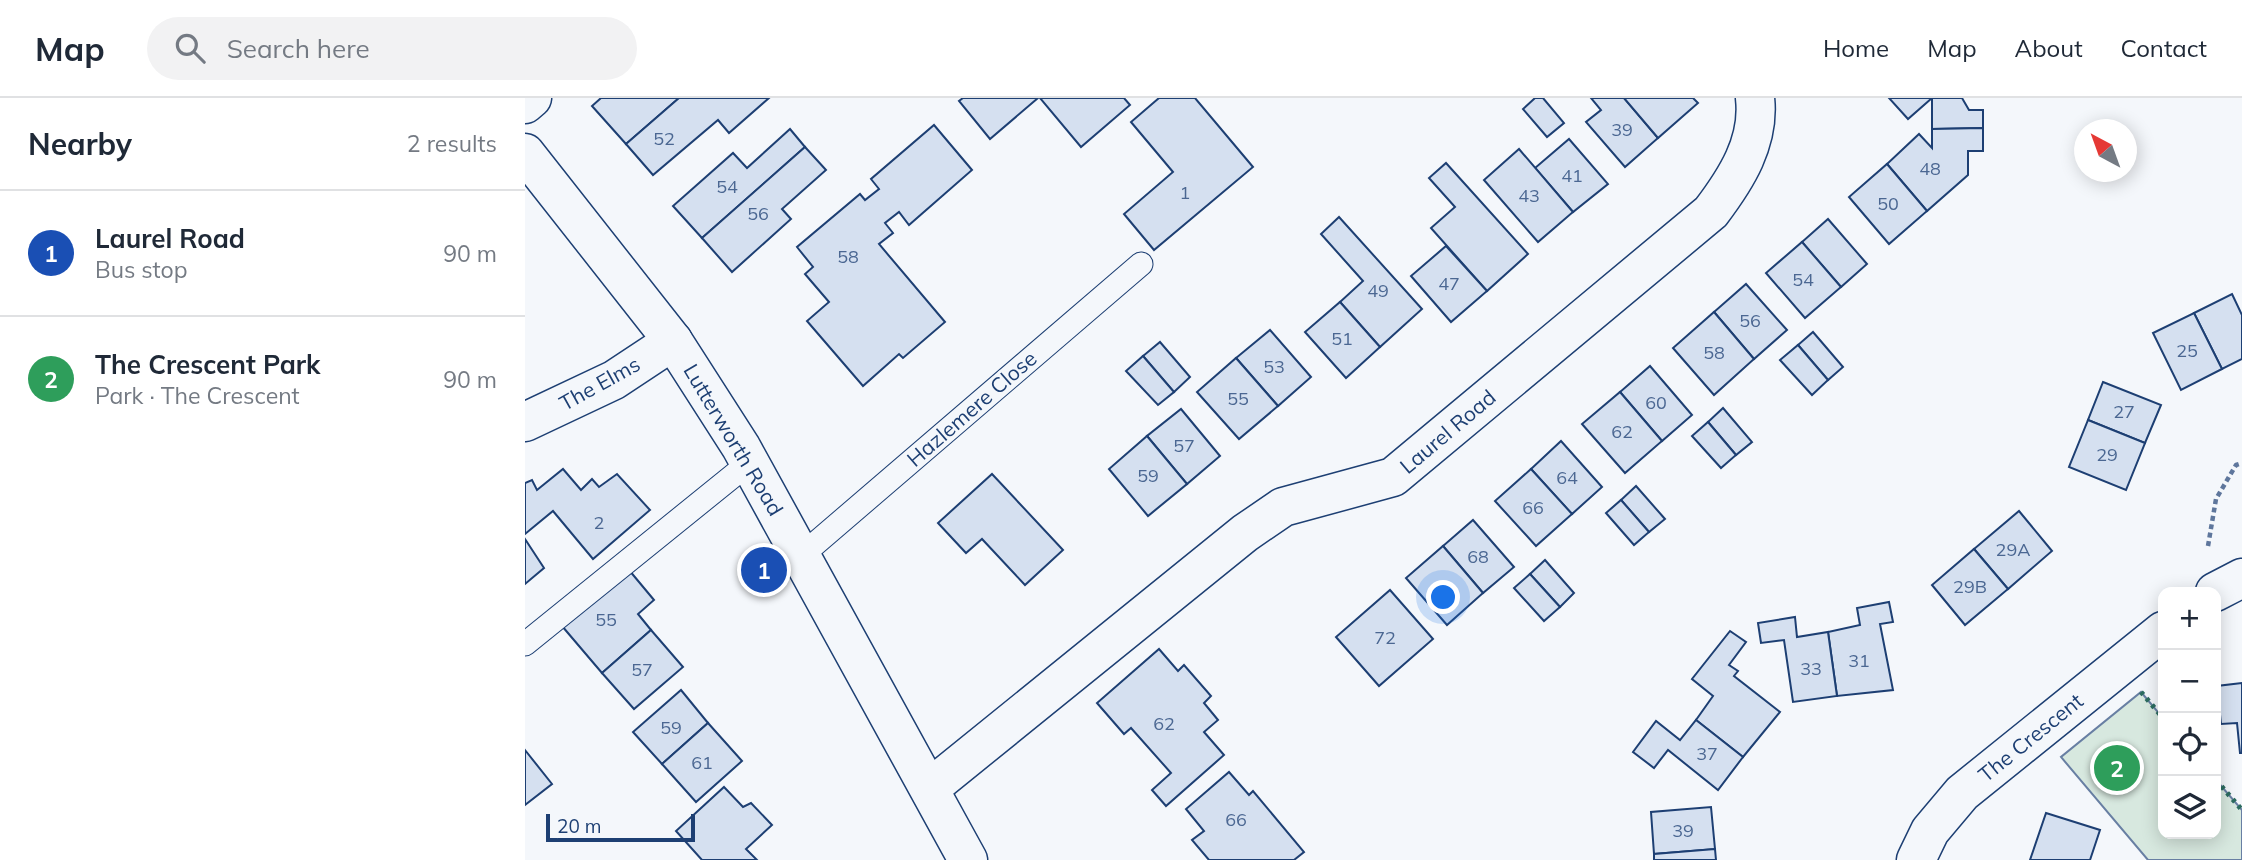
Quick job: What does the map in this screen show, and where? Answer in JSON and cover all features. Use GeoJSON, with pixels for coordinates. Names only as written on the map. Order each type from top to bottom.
{"type":"FeatureCollection","features":[{"type":"Feature","properties":{"kind":"street"},"geometry":{"type":"LineString","coordinates":[[525,104],[532,98]]}},
{"type":"Feature","properties":{"kind":"street","name":"Laurel Road"},"geometry":{"type":"LineString","coordinates":[[930,788],[1245,533],[1283,507],[1393,477],[1711,212],[1735,180],[1750,145],[1757,110],[1755,98]]}},
{"type":"Feature","properties":{"kind":"street","name":"Lutterworth Road"},"geometry":{"type":"LineString","coordinates":[[525,153],[673,341],[749,463],[802,555],[968,860]]}},
{"type":"Feature","properties":{"kind":"street","name":"The Elms"},"geometry":{"type":"LineString","coordinates":[[525,422],[614,380],[673,341]]}},
{"type":"Feature","properties":{"kind":"street","name":"The Crescent"},"geometry":{"type":"LineString","coordinates":[[1916,860],[1930,831],[1962,793],[2158,635]]}},
{"type":"Feature","properties":{"kind":"lane","name":"Hazlemere Close"},"geometry":{"type":"LineString","coordinates":[[802,555],[1141,264]]}},
{"type":"Feature","properties":{"kind":"lane"},"geometry":{"type":"LineString","coordinates":[[525,644],[749,463]]}},
{"type":"Feature","properties":{"kind":"path"},"geometry":{"type":"LineString","coordinates":[[2225,587],[2206,555],[2216,499],[2236,465],[2242,463]]}},
{"type":"Feature","properties":{"kind":"shaded area"},"geometry":{"type":"Polygon","coordinates":[[[2141,692],[2158,712],[2158,839],[2221,839],[2221,786],[2242,810],[2242,860],[2148,860],[2061,757],[2141,692]]]}},
{"type":"Feature","properties":{"kind":"building"},"geometry":{"type":"Polygon","coordinates":[[[601,98],[679,98],[626,144],[592,106],[601,98]]]}},
{"type":"Feature","properties":{"kind":"building"},"geometry":{"type":"Polygon","coordinates":[[[679,98],[769,98],[729,133],[718,120],[653,175],[626,144],[679,98]]]}},
{"type":"Feature","properties":{"kind":"building"},"geometry":{"type":"Polygon","coordinates":[[[963,98],[1038,98],[990,139],[959,101],[963,98]]]}},
{"type":"Feature","properties":{"kind":"building"},"geometry":{"type":"Polygon","coordinates":[[[1040,98],[1124,98],[1130,105],[1081,147],[1040,98]]]}},
{"type":"Feature","properties":{"kind":"building"},"geometry":{"type":"Polygon","coordinates":[[[1159,98],[1195,98],[1253,167],[1154,250],[1124,214],[1173,172],[1131,122],[1159,98]]]}},
{"type":"Feature","properties":{"kind":"building"},"geometry":{"type":"Polygon","coordinates":[[[1535,98],[1543,98],[1564,123],[1547,137],[1523,109],[1535,98]]]}},
{"type":"Feature","properties":{"kind":"building"},"geometry":{"type":"Polygon","coordinates":[[[1591,98],[1624,98],[1658,138],[1625,167],[1586,122],[1601,110],[1591,98]]]}},
{"type":"Feature","properties":{"kind":"building"},"geometry":{"type":"Polygon","coordinates":[[[1624,98],[1693,98],[1698,103],[1658,138],[1624,98]]]}},
{"type":"Feature","properties":{"kind":"building"},"geometry":{"type":"Polygon","coordinates":[[[1889,98],[1932,98],[1908,119],[1889,98]]]}},
{"type":"Feature","properties":{"kind":"building"},"geometry":{"type":"Polygon","coordinates":[[[1932,98],[1962,98],[1969,110],[1983,110],[1983,128],[1932,129],[1932,98]]]}},
{"type":"Feature","properties":{"kind":"building"},"geometry":{"type":"Polygon","coordinates":[[[934,125],[972,170],[909,225],[899,212],[885,223],[893,233],[879,244],[945,322],[903,358],[899,354],[863,386],[807,321],[829,302],[805,274],[813,267],[797,247],[860,194],[865,200],[879,189],[871,179],[934,125]]]}},
{"type":"Feature","properties":{"kind":"building"},"geometry":{"type":"Polygon","coordinates":[[[1983,128],[1983,151],[1968,151],[1968,175],[1927,211],[1887,164],[1919,134],[1932,148],[1932,129],[1983,128]]]}},
{"type":"Feature","properties":{"kind":"building"},"geometry":{"type":"Polygon","coordinates":[[[790,129],[805,147],[702,238],[673,206],[733,153],[747,168],[790,129]]]}},
{"type":"Feature","properties":{"kind":"building"},"geometry":{"type":"Polygon","coordinates":[[[1569,139],[1608,184],[1573,212],[1535,168],[1569,139]]]}},
{"type":"Feature","properties":{"kind":"building"},"geometry":{"type":"Polygon","coordinates":[[[805,147],[826,170],[782,209],[791,219],[732,272],[702,238],[805,147]]]}},
{"type":"Feature","properties":{"kind":"building"},"geometry":{"type":"Polygon","coordinates":[[[1519,149],[1573,212],[1538,242],[1484,180],[1519,149]]]}},
{"type":"Feature","properties":{"kind":"building"},"geometry":{"type":"Polygon","coordinates":[[[1446,163],[1528,254],[1487,291],[1431,228],[1455,207],[1429,178],[1446,163]]]}},
{"type":"Feature","properties":{"kind":"building"},"geometry":{"type":"Polygon","coordinates":[[[1887,164],[1927,211],[1889,244],[1849,197],[1887,164]]]}},
{"type":"Feature","properties":{"kind":"building"},"geometry":{"type":"Polygon","coordinates":[[[1339,217],[1422,309],[1380,347],[1340,302],[1363,281],[1321,234],[1339,217]]]}},
{"type":"Feature","properties":{"kind":"building"},"geometry":{"type":"Polygon","coordinates":[[[1828,219],[1867,264],[1841,287],[1802,242],[1828,219]]]}},
{"type":"Feature","properties":{"kind":"building"},"geometry":{"type":"Polygon","coordinates":[[[1802,242],[1841,287],[1805,318],[1766,273],[1802,242]]]}},
{"type":"Feature","properties":{"kind":"building"},"geometry":{"type":"Polygon","coordinates":[[[1446,246],[1487,291],[1451,322],[1411,276],[1446,246]]]}},
{"type":"Feature","properties":{"kind":"building"},"geometry":{"type":"Polygon","coordinates":[[[1746,284],[1787,330],[1754,359],[1714,312],[1746,284]]]}},
{"type":"Feature","properties":{"kind":"building"},"geometry":{"type":"Polygon","coordinates":[[[2232,294],[2242,315],[2242,359],[2222,369],[2194,313],[2232,294]]]}},
{"type":"Feature","properties":{"kind":"building"},"geometry":{"type":"Polygon","coordinates":[[[1340,302],[1380,347],[1346,378],[1305,332],[1340,302]]]}},
{"type":"Feature","properties":{"kind":"building"},"geometry":{"type":"Polygon","coordinates":[[[1714,312],[1754,359],[1714,395],[1673,348],[1714,312]]]}},
{"type":"Feature","properties":{"kind":"building"},"geometry":{"type":"Polygon","coordinates":[[[2194,313],[2222,369],[2181,390],[2153,333],[2194,313]]]}},
{"type":"Feature","properties":{"kind":"building"},"geometry":{"type":"Polygon","coordinates":[[[1270,330],[1311,377],[1278,406],[1236,358],[1270,330]]]}},
{"type":"Feature","properties":{"kind":"building"},"geometry":{"type":"Polygon","coordinates":[[[1813,332],[1843,367],[1828,380],[1798,345],[1813,332]]]}},
{"type":"Feature","properties":{"kind":"building"},"geometry":{"type":"Polygon","coordinates":[[[1160,342],[1190,377],[1174,392],[1143,356],[1160,342]]]}},
{"type":"Feature","properties":{"kind":"building"},"geometry":{"type":"Polygon","coordinates":[[[1798,345],[1828,380],[1812,395],[1780,360],[1798,345]]]}},
{"type":"Feature","properties":{"kind":"building"},"geometry":{"type":"Polygon","coordinates":[[[1143,356],[1174,392],[1158,405],[1126,371],[1143,356]]]}},
{"type":"Feature","properties":{"kind":"building"},"geometry":{"type":"Polygon","coordinates":[[[1236,358],[1278,406],[1239,439],[1197,392],[1236,358]]]}},
{"type":"Feature","properties":{"kind":"building"},"geometry":{"type":"Polygon","coordinates":[[[1650,366],[1692,415],[1662,441],[1620,392],[1650,366]]]}},
{"type":"Feature","properties":{"kind":"building"},"geometry":{"type":"Polygon","coordinates":[[[2103,382],[2161,405],[2145,443],[2088,420],[2103,382]]]}},
{"type":"Feature","properties":{"kind":"building"},"geometry":{"type":"Polygon","coordinates":[[[1620,392],[1662,441],[1625,473],[1582,424],[1620,392]]]}},
{"type":"Feature","properties":{"kind":"building"},"geometry":{"type":"Polygon","coordinates":[[[1723,408],[1752,442],[1736,455],[1708,422],[1723,408]]]}},
{"type":"Feature","properties":{"kind":"building"},"geometry":{"type":"Polygon","coordinates":[[[1181,409],[1220,456],[1187,484],[1147,436],[1181,409]]]}},
{"type":"Feature","properties":{"kind":"building"},"geometry":{"type":"Polygon","coordinates":[[[2088,420],[2145,443],[2126,490],[2069,467],[2088,420]]]}},
{"type":"Feature","properties":{"kind":"building"},"geometry":{"type":"Polygon","coordinates":[[[1708,422],[1736,455],[1721,468],[1692,436],[1708,422]]]}},
{"type":"Feature","properties":{"kind":"building"},"geometry":{"type":"Polygon","coordinates":[[[1147,436],[1187,484],[1148,516],[1109,469],[1147,436]]]}},
{"type":"Feature","properties":{"kind":"building"},"geometry":{"type":"Polygon","coordinates":[[[1561,441],[1602,487],[1572,514],[1531,469],[1561,441]]]}},
{"type":"Feature","properties":{"kind":"building"},"geometry":{"type":"Polygon","coordinates":[[[563,469],[581,490],[592,479],[599,487],[617,474],[650,510],[593,559],[553,511],[525,534],[525,483],[532,480],[537,490],[563,469]]]}},
{"type":"Feature","properties":{"kind":"building"},"geometry":{"type":"Polygon","coordinates":[[[1531,469],[1572,514],[1536,546],[1495,501],[1531,469]]]}},
{"type":"Feature","properties":{"kind":"building"},"geometry":{"type":"Polygon","coordinates":[[[992,474],[1063,550],[1025,585],[982,539],[966,553],[938,523],[992,474]]]}},
{"type":"Feature","properties":{"kind":"building"},"geometry":{"type":"Polygon","coordinates":[[[1636,486],[1665,519],[1649,532],[1621,500],[1636,486]]]}},
{"type":"Feature","properties":{"kind":"building"},"geometry":{"type":"Polygon","coordinates":[[[1621,500],[1649,532],[1634,545],[1606,513],[1621,500]]]}},
{"type":"Feature","properties":{"kind":"building"},"geometry":{"type":"Polygon","coordinates":[[[2019,511],[2052,551],[2008,589],[1974,549],[2019,511]]]}},
{"type":"Feature","properties":{"kind":"building"},"geometry":{"type":"Polygon","coordinates":[[[1473,520],[1514,567],[1483,593],[1443,546],[1473,520]]]}},
{"type":"Feature","properties":{"kind":"building"},"geometry":{"type":"Polygon","coordinates":[[[525,539],[544,568],[525,584],[525,539]]]}},
{"type":"Feature","properties":{"kind":"building"},"geometry":{"type":"Polygon","coordinates":[[[1443,546],[1483,593],[1447,625],[1406,578],[1443,546]]]}},
{"type":"Feature","properties":{"kind":"building"},"geometry":{"type":"Polygon","coordinates":[[[1974,549],[2008,589],[1965,625],[1932,585],[1974,549]]]}},
{"type":"Feature","properties":{"kind":"building"},"geometry":{"type":"Polygon","coordinates":[[[1545,560],[1574,593],[1560,607],[1530,574],[1545,560]]]}},
{"type":"Feature","properties":{"kind":"building"},"geometry":{"type":"Polygon","coordinates":[[[629,570],[654,600],[638,614],[651,630],[602,673],[562,626],[629,570]]]}},
{"type":"Feature","properties":{"kind":"building"},"geometry":{"type":"Polygon","coordinates":[[[1530,574],[1560,607],[1544,621],[1514,588],[1530,574]]]}},
{"type":"Feature","properties":{"kind":"building"},"geometry":{"type":"Polygon","coordinates":[[[1390,590],[1433,639],[1379,686],[1336,637],[1390,590]]]}},
{"type":"Feature","properties":{"kind":"building"},"geometry":{"type":"Polygon","coordinates":[[[1889,602],[1893,622],[1880,624],[1893,690],[1837,696],[1828,632],[1860,625],[1857,608],[1889,602]]]}},
{"type":"Feature","properties":{"kind":"building"},"geometry":{"type":"Polygon","coordinates":[[[1795,617],[1797,637],[1828,632],[1837,696],[1793,702],[1784,640],[1761,643],[1758,623],[1795,617]]]}},
{"type":"Feature","properties":{"kind":"building"},"geometry":{"type":"Polygon","coordinates":[[[651,630],[683,667],[634,709],[602,673],[651,630]]]}},
{"type":"Feature","properties":{"kind":"building"},"geometry":{"type":"Polygon","coordinates":[[[1730,631],[1746,642],[1729,665],[1738,671],[1734,676],[1780,712],[1743,757],[1696,720],[1713,696],[1692,679],[1730,631]]]}},
{"type":"Feature","properties":{"kind":"building"},"geometry":{"type":"Polygon","coordinates":[[[1159,649],[1178,671],[1184,665],[1211,696],[1204,703],[1218,720],[1204,732],[1224,755],[1166,806],[1152,790],[1171,773],[1131,728],[1124,734],[1097,703],[1159,649]]]}},
{"type":"Feature","properties":{"kind":"building"},"geometry":{"type":"Polygon","coordinates":[[[2242,683],[2242,753],[2237,723],[2221,724],[2221,686],[2242,683]]]}},
{"type":"Feature","properties":{"kind":"building"},"geometry":{"type":"Polygon","coordinates":[[[681,690],[708,723],[662,764],[633,732],[681,690]]]}},
{"type":"Feature","properties":{"kind":"building"},"geometry":{"type":"Polygon","coordinates":[[[1696,720],[1743,757],[1718,790],[1668,750],[1654,768],[1633,752],[1656,721],[1680,740],[1696,720]]]}},
{"type":"Feature","properties":{"kind":"building"},"geometry":{"type":"Polygon","coordinates":[[[708,723],[742,761],[696,802],[662,764],[708,723]]]}},
{"type":"Feature","properties":{"kind":"building"},"geometry":{"type":"Polygon","coordinates":[[[525,750],[552,784],[525,805],[525,750]]]}},
{"type":"Feature","properties":{"kind":"building"},"geometry":{"type":"Polygon","coordinates":[[[1229,772],[1249,795],[1253,791],[1304,852],[1294,860],[1209,860],[1192,840],[1204,831],[1186,809],[1229,772]]]}},
{"type":"Feature","properties":{"kind":"building"},"geometry":{"type":"Polygon","coordinates":[[[724,787],[743,807],[751,803],[772,825],[746,849],[757,860],[702,860],[676,831],[724,787]]]}},
{"type":"Feature","properties":{"kind":"building"},"geometry":{"type":"Polygon","coordinates":[[[1711,807],[1715,849],[1654,854],[1651,812],[1711,807]]]}},
{"type":"Feature","properties":{"kind":"building"},"geometry":{"type":"Polygon","coordinates":[[[2046,813],[2100,830],[2090,860],[2030,860],[2046,813]]]}},
{"type":"Feature","properties":{"kind":"building"},"geometry":{"type":"Polygon","coordinates":[[[1715,849],[1716,860],[1654,860],[1654,854],[1715,849]]]}},
{"type":"Feature","properties":{"kind":"hedge"},"geometry":{"type":"LineString","coordinates":[[2141,692],[2159,713]]}},
{"type":"Feature","properties":{"kind":"hedge"},"geometry":{"type":"LineString","coordinates":[[2221,786],[2242,810]]}},
{"type":"Feature","properties":{"kind":"place","name":"Laurel Road"},"geometry":{"type":"Point","coordinates":[764,570]}},
{"type":"Feature","properties":{"kind":"place","name":"The Crescent Park"},"geometry":{"type":"Point","coordinates":[2117,768]}}]}
